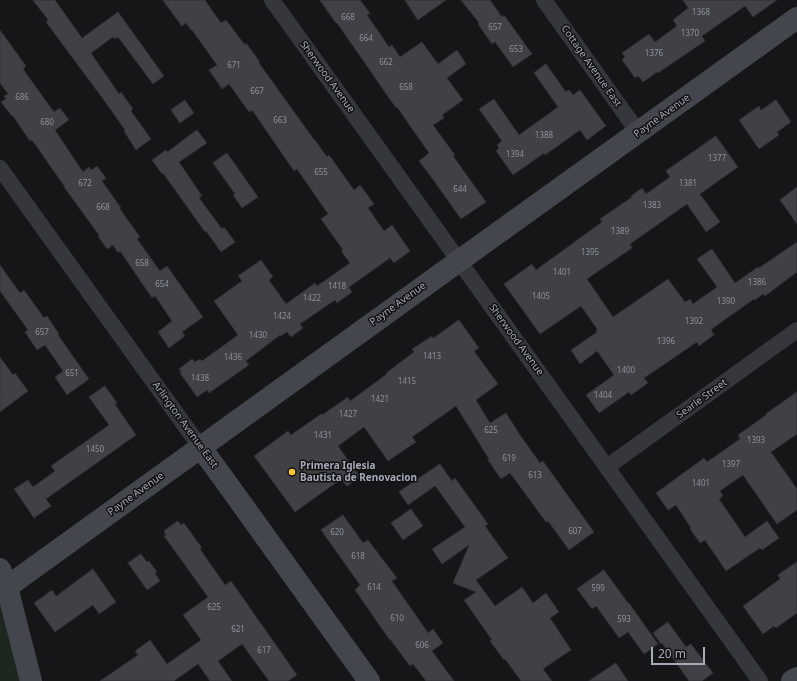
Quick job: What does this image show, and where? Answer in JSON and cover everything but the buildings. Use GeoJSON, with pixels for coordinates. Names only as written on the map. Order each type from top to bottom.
{"type":"FeatureCollection","features":[{"type":"Feature","properties":{"kind":"street","name":"Sherwood Avenue"},"geometry":{"type":"LineString","coordinates":[[272,0],[760,681]]}},
{"type":"Feature","properties":{"kind":"street","name":"Cottage Avenue East"},"geometry":{"type":"LineString","coordinates":[[544,0],[638,132]]}},
{"type":"Feature","properties":{"kind":"street","name":"Payne Avenue"},"geometry":{"type":"LineString","coordinates":[[2,582],[200,448],[797,18]]}},
{"type":"Feature","properties":{"kind":"street","name":"Arlington Avenue East"},"geometry":{"type":"LineString","coordinates":[[0,168],[369,681]]}},
{"type":"Feature","properties":{"kind":"street","name":"Searle Street"},"geometry":{"type":"LineString","coordinates":[[607,467],[797,330]]}},
{"type":"Feature","properties":{"kind":"street"},"geometry":{"type":"LineString","coordinates":[[2,582],[30,681]]}},
{"type":"Feature","properties":{"kind":"street"},"geometry":{"type":"LineString","coordinates":[[792,681],[797,678]]}},
{"type":"Feature","properties":{"kind":"shaded area"},"geometry":{"type":"Polygon","coordinates":[[[0,602],[20,681],[0,681],[0,602]]]}},
{"type":"Feature","properties":{"kind":"place","name":"Primera Iglesia Bautista de Renovacion"},"geometry":{"type":"Point","coordinates":[292,472]}}]}
